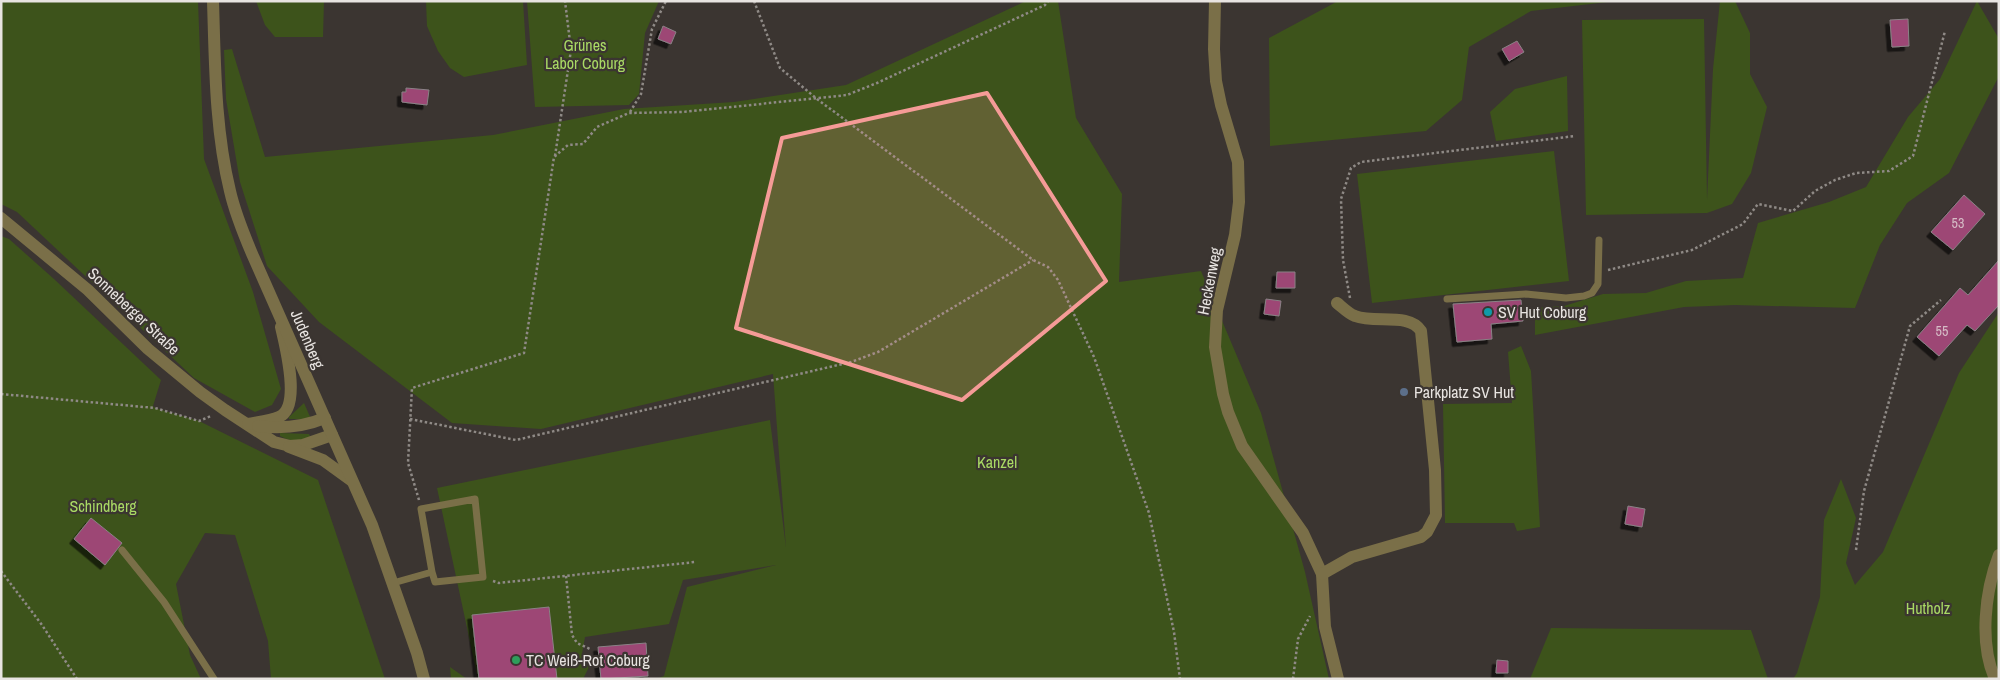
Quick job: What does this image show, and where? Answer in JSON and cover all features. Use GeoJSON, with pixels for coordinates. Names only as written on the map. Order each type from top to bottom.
{"type":"FeatureCollection","features":[{"type":"Feature","properties":{"kind":"street","name":"Judenberg"},"geometry":{"type":"LineString","coordinates":[[213,1],[218,120],[230,191],[243,234],[372,524],[424,679]]}},
{"type":"Feature","properties":{"kind":"street","name":"Heckenweg"},"geometry":{"type":"LineString","coordinates":[[1215,1],[1214,49],[1216,81],[1238,162],[1239,202],[1235,235],[1217,310],[1216,347],[1223,394],[1242,446],[1303,532],[1322,574],[1325,627],[1338,679]]}},
{"type":"Feature","properties":{"kind":"street","name":"Sonneberger Straße"},"geometry":{"type":"LineString","coordinates":[[1,218],[88,290],[148,348],[200,392],[274,442],[323,460],[352,481]]}},
{"type":"Feature","properties":{"kind":"street"},"geometry":{"type":"LineString","coordinates":[[1322,574],[1352,557],[1421,537],[1427,532],[1436,515],[1435,470],[1421,330],[1413,322],[1405,320],[1374,321],[1354,316],[1336,303]]}},
{"type":"Feature","properties":{"kind":"street"},"geometry":{"type":"LineString","coordinates":[[248,424],[280,417],[288,409],[291,375],[278,309]]}},
{"type":"Feature","properties":{"kind":"street","name":"Sonneberger Straße"},"geometry":{"type":"LineString","coordinates":[[248,424],[282,428],[312,424],[325,418]]}},
{"type":"Feature","properties":{"kind":"street","name":"Sonneberger Straße"},"geometry":{"type":"LineString","coordinates":[[274,442],[290,446],[303,445],[332,435]]}},
{"type":"Feature","properties":{"kind":"street"},"geometry":{"type":"LineString","coordinates":[[1995,679],[1989,666],[1985,638],[1989,591],[1999,555]]}},
{"type":"Feature","properties":{"kind":"lane"},"geometry":{"type":"LineString","coordinates":[[1447,299],[1526,294],[1566,298],[1592,294],[1596,290],[1600,272],[1599,240]]}},
{"type":"Feature","properties":{"kind":"lane"},"geometry":{"type":"LineString","coordinates":[[475,499],[484,577],[434,582],[421,509],[475,499]]}},
{"type":"Feature","properties":{"kind":"lane"},"geometry":{"type":"LineString","coordinates":[[122,550],[164,602],[214,679]]}},
{"type":"Feature","properties":{"kind":"lane"},"geometry":{"type":"LineString","coordinates":[[392,583],[432,572]]}},
{"type":"Feature","properties":{"kind":"path"},"geometry":{"type":"LineString","coordinates":[[421,509],[408,462],[412,388],[524,352],[571,50],[564,1]]}},
{"type":"Feature","properties":{"kind":"path"},"geometry":{"type":"LineString","coordinates":[[629,113],[641,94],[652,29],[666,1]]}},
{"type":"Feature","properties":{"kind":"path"},"geometry":{"type":"LineString","coordinates":[[754,1],[780,68],[817,99],[1033,260],[1048,267],[1058,280],[1094,358],[1149,512],[1174,632],[1180,679]]}},
{"type":"Feature","properties":{"kind":"path"},"geometry":{"type":"LineString","coordinates":[[554,157],[568,144],[584,144],[597,128],[629,113],[684,112],[847,95],[1045,5],[1048,1]]}},
{"type":"Feature","properties":{"kind":"path"},"geometry":{"type":"LineString","coordinates":[[1600,272],[1692,250],[1743,224],[1758,204],[1793,211],[1815,191],[1835,180],[1856,172],[1889,171],[1913,156],[1944,31]]}},
{"type":"Feature","properties":{"kind":"path"},"geometry":{"type":"LineString","coordinates":[[1354,316],[1343,260],[1341,198],[1351,168],[1360,162],[1575,136]]}},
{"type":"Feature","properties":{"kind":"path"},"geometry":{"type":"LineString","coordinates":[[410,419],[516,440],[851,362],[878,352],[1033,260]]}},
{"type":"Feature","properties":{"kind":"path"},"geometry":{"type":"LineString","coordinates":[[1856,550],[1864,491],[1910,326],[1941,300]]}},
{"type":"Feature","properties":{"kind":"path"},"geometry":{"type":"LineString","coordinates":[[1,394],[155,408],[199,421],[225,410]]}},
{"type":"Feature","properties":{"kind":"path"},"geometry":{"type":"LineString","coordinates":[[484,577],[499,583],[695,562]]}},
{"type":"Feature","properties":{"kind":"path"},"geometry":{"type":"LineString","coordinates":[[1,571],[42,625],[77,679]]}},
{"type":"Feature","properties":{"kind":"path"},"geometry":{"type":"LineString","coordinates":[[566,576],[572,635],[576,642],[590,649]]}},
{"type":"Feature","properties":{"kind":"path"},"geometry":{"type":"LineString","coordinates":[[1292,679],[1298,639],[1311,616]]}},
{"type":"Feature","properties":{"kind":"highlighted area"},"geometry":{"type":"Polygon","coordinates":[[[987,93],[1106,281],[962,400],[736,328],[782,138],[987,93]]]}},
{"type":"Feature","properties":{"kind":"green space"},"geometry":{"type":"Polygon","coordinates":[[[1,1],[198,1],[204,159],[253,292],[281,389],[272,405],[255,412],[194,378],[17,212],[1,204],[1,1]]]}},
{"type":"Feature","properties":{"kind":"green space"},"geometry":{"type":"Polygon","coordinates":[[[256,1],[324,1],[323,37],[275,37],[265,25],[256,1]]]}},
{"type":"Feature","properties":{"kind":"green space"},"geometry":{"type":"Polygon","coordinates":[[[426,1],[523,1],[527,65],[464,77],[450,68],[438,51],[427,26],[426,1]]]}},
{"type":"Feature","properties":{"kind":"green space","name":"Grünes Labor Coburg"},"geometry":{"type":"Polygon","coordinates":[[[527,1],[659,1],[645,33],[639,94],[629,105],[535,107],[527,1]]]}},
{"type":"Feature","properties":{"kind":"green space","name":"Kanzel"},"geometry":{"type":"Polygon","coordinates":[[[1026,1],[1058,1],[1076,118],[1122,194],[1119,282],[1201,271],[1261,413],[1305,572],[1329,679],[656,679],[664,676],[687,587],[776,565],[683,580],[669,624],[585,637],[582,654],[593,659],[583,679],[478,679],[437,488],[770,420],[786,548],[773,374],[541,429],[452,423],[319,322],[267,266],[240,182],[226,99],[224,50],[232,49],[265,157],[493,135],[624,109],[734,102],[846,85],[1026,1]]]}},
{"type":"Feature","properties":{"kind":"green space"},"geometry":{"type":"Polygon","coordinates":[[[1338,1],[1616,1],[1531,11],[1469,47],[1462,100],[1426,131],[1270,146],[1269,38],[1338,1]]]}},
{"type":"Feature","properties":{"kind":"green space"},"geometry":{"type":"Polygon","coordinates":[[[1720,1],[1735,1],[1750,33],[1750,74],[1767,107],[1751,173],[1732,204],[1707,213],[1586,215],[1582,20],[1704,19],[1707,200],[1713,69],[1720,1]]]}},
{"type":"Feature","properties":{"kind":"green space"},"geometry":{"type":"Polygon","coordinates":[[[1977,1],[1999,39],[1999,76],[1949,173],[1907,203],[1880,245],[1855,308],[1735,305],[1684,307],[1535,335],[1535,308],[1564,306],[1603,294],[1646,293],[1686,281],[1743,278],[1758,223],[1829,202],[1866,187],[1908,117],[1940,79],[1977,1]]]}},
{"type":"Feature","properties":{"kind":"green space"},"geometry":{"type":"Polygon","coordinates":[[[1567,76],[1568,131],[1496,141],[1490,112],[1515,89],[1567,76]]]}},
{"type":"Feature","properties":{"kind":"green space"},"geometry":{"type":"Polygon","coordinates":[[[1554,151],[1569,281],[1372,303],[1357,174],[1554,151]]]}},
{"type":"Feature","properties":{"kind":"green space","name":"Schindberg"},"geometry":{"type":"Polygon","coordinates":[[[1,236],[9,239],[54,279],[161,380],[153,406],[155,408],[199,421],[318,480],[385,679],[271,679],[268,641],[235,535],[205,533],[176,584],[190,655],[201,679],[1,679],[1,236]]]}},
{"type":"Feature","properties":{"kind":"green space","name":"Hutholz"},"geometry":{"type":"Polygon","coordinates":[[[1999,312],[1999,679],[1793,679],[1797,673],[1820,597],[1824,520],[1841,479],[1856,518],[1846,563],[1855,585],[1883,552],[1959,373],[1999,312]]]}},
{"type":"Feature","properties":{"kind":"green space"},"geometry":{"type":"Polygon","coordinates":[[[1521,346],[1531,371],[1540,527],[1517,531],[1514,523],[1445,523],[1443,404],[1512,403],[1508,352],[1521,346]]]}},
{"type":"Feature","properties":{"kind":"green space"},"geometry":{"type":"Polygon","coordinates":[[[304,403],[311,419],[289,419],[289,417],[304,403]]]}},
{"type":"Feature","properties":{"kind":"green space"},"geometry":{"type":"Polygon","coordinates":[[[280,433],[309,434],[311,438],[299,441],[292,440],[280,436],[280,433]]]}},
{"type":"Feature","properties":{"kind":"green space"},"geometry":{"type":"Polygon","coordinates":[[[1551,628],[1751,630],[1768,679],[1530,679],[1551,628]]]}},
{"type":"Feature","properties":{"kind":"green space"},"geometry":{"type":"Polygon","coordinates":[[[450,667],[467,679],[451,679],[450,667]]]}},
{"type":"Feature","properties":{"kind":"building"},"geometry":{"type":"Polygon","coordinates":[[[1908,19],[1909,46],[1892,47],[1890,20],[1908,19]]]}},
{"type":"Feature","properties":{"kind":"building"},"geometry":{"type":"Polygon","coordinates":[[[663,26],[676,32],[671,44],[658,39],[663,26]]]}},
{"type":"Feature","properties":{"kind":"building"},"geometry":{"type":"Polygon","coordinates":[[[1517,41],[1524,52],[1509,61],[1502,49],[1517,41]]]}},
{"type":"Feature","properties":{"kind":"building"},"geometry":{"type":"Polygon","coordinates":[[[406,88],[429,90],[427,105],[402,102],[402,92],[406,92],[406,88]]]}},
{"type":"Feature","properties":{"kind":"building"},"geometry":{"type":"Polygon","coordinates":[[[1964,195],[1985,214],[1953,250],[1931,232],[1964,195]]]}},
{"type":"Feature","properties":{"kind":"building"},"geometry":{"type":"Polygon","coordinates":[[[1999,260],[1999,305],[1975,331],[1967,325],[1939,356],[1917,337],[1960,288],[1968,295],[1999,260]]]}},
{"type":"Feature","properties":{"kind":"building"},"geometry":{"type":"Polygon","coordinates":[[[1277,272],[1295,272],[1295,288],[1276,288],[1277,272]]]}},
{"type":"Feature","properties":{"kind":"building"},"geometry":{"type":"Polygon","coordinates":[[[1266,299],[1281,301],[1279,316],[1264,314],[1266,299]]]}},
{"type":"Feature","properties":{"kind":"building","name":"SV Hut Coburg"},"geometry":{"type":"Polygon","coordinates":[[[1521,300],[1523,321],[1491,324],[1492,339],[1457,342],[1453,304],[1521,300]]]}},
{"type":"Feature","properties":{"kind":"building"},"geometry":{"type":"Polygon","coordinates":[[[1628,506],[1645,509],[1642,527],[1625,524],[1628,506]]]}},
{"type":"Feature","properties":{"kind":"building"},"geometry":{"type":"Polygon","coordinates":[[[91,518],[122,543],[105,565],[74,539],[91,518]]]}},
{"type":"Feature","properties":{"kind":"building","name":"TC Weiß-Rot Coburg"},"geometry":{"type":"Polygon","coordinates":[[[549,607],[557,679],[479,679],[472,615],[549,607]]]}},
{"type":"Feature","properties":{"kind":"building"},"geometry":{"type":"Polygon","coordinates":[[[646,643],[648,676],[601,679],[598,647],[646,643]]]}},
{"type":"Feature","properties":{"kind":"building"},"geometry":{"type":"Polygon","coordinates":[[[1497,660],[1508,661],[1508,673],[1496,673],[1497,660]]]}},
{"type":"Feature","properties":{"kind":"place","name":"SV Hut Coburg"},"geometry":{"type":"Point","coordinates":[1488,312]}},
{"type":"Feature","properties":{"kind":"place","name":"Parkplatz SV Hut"},"geometry":{"type":"Point","coordinates":[1404,392]}},
{"type":"Feature","properties":{"kind":"place","name":"TC Weiß-Rot Coburg"},"geometry":{"type":"Point","coordinates":[516,660]}}]}
